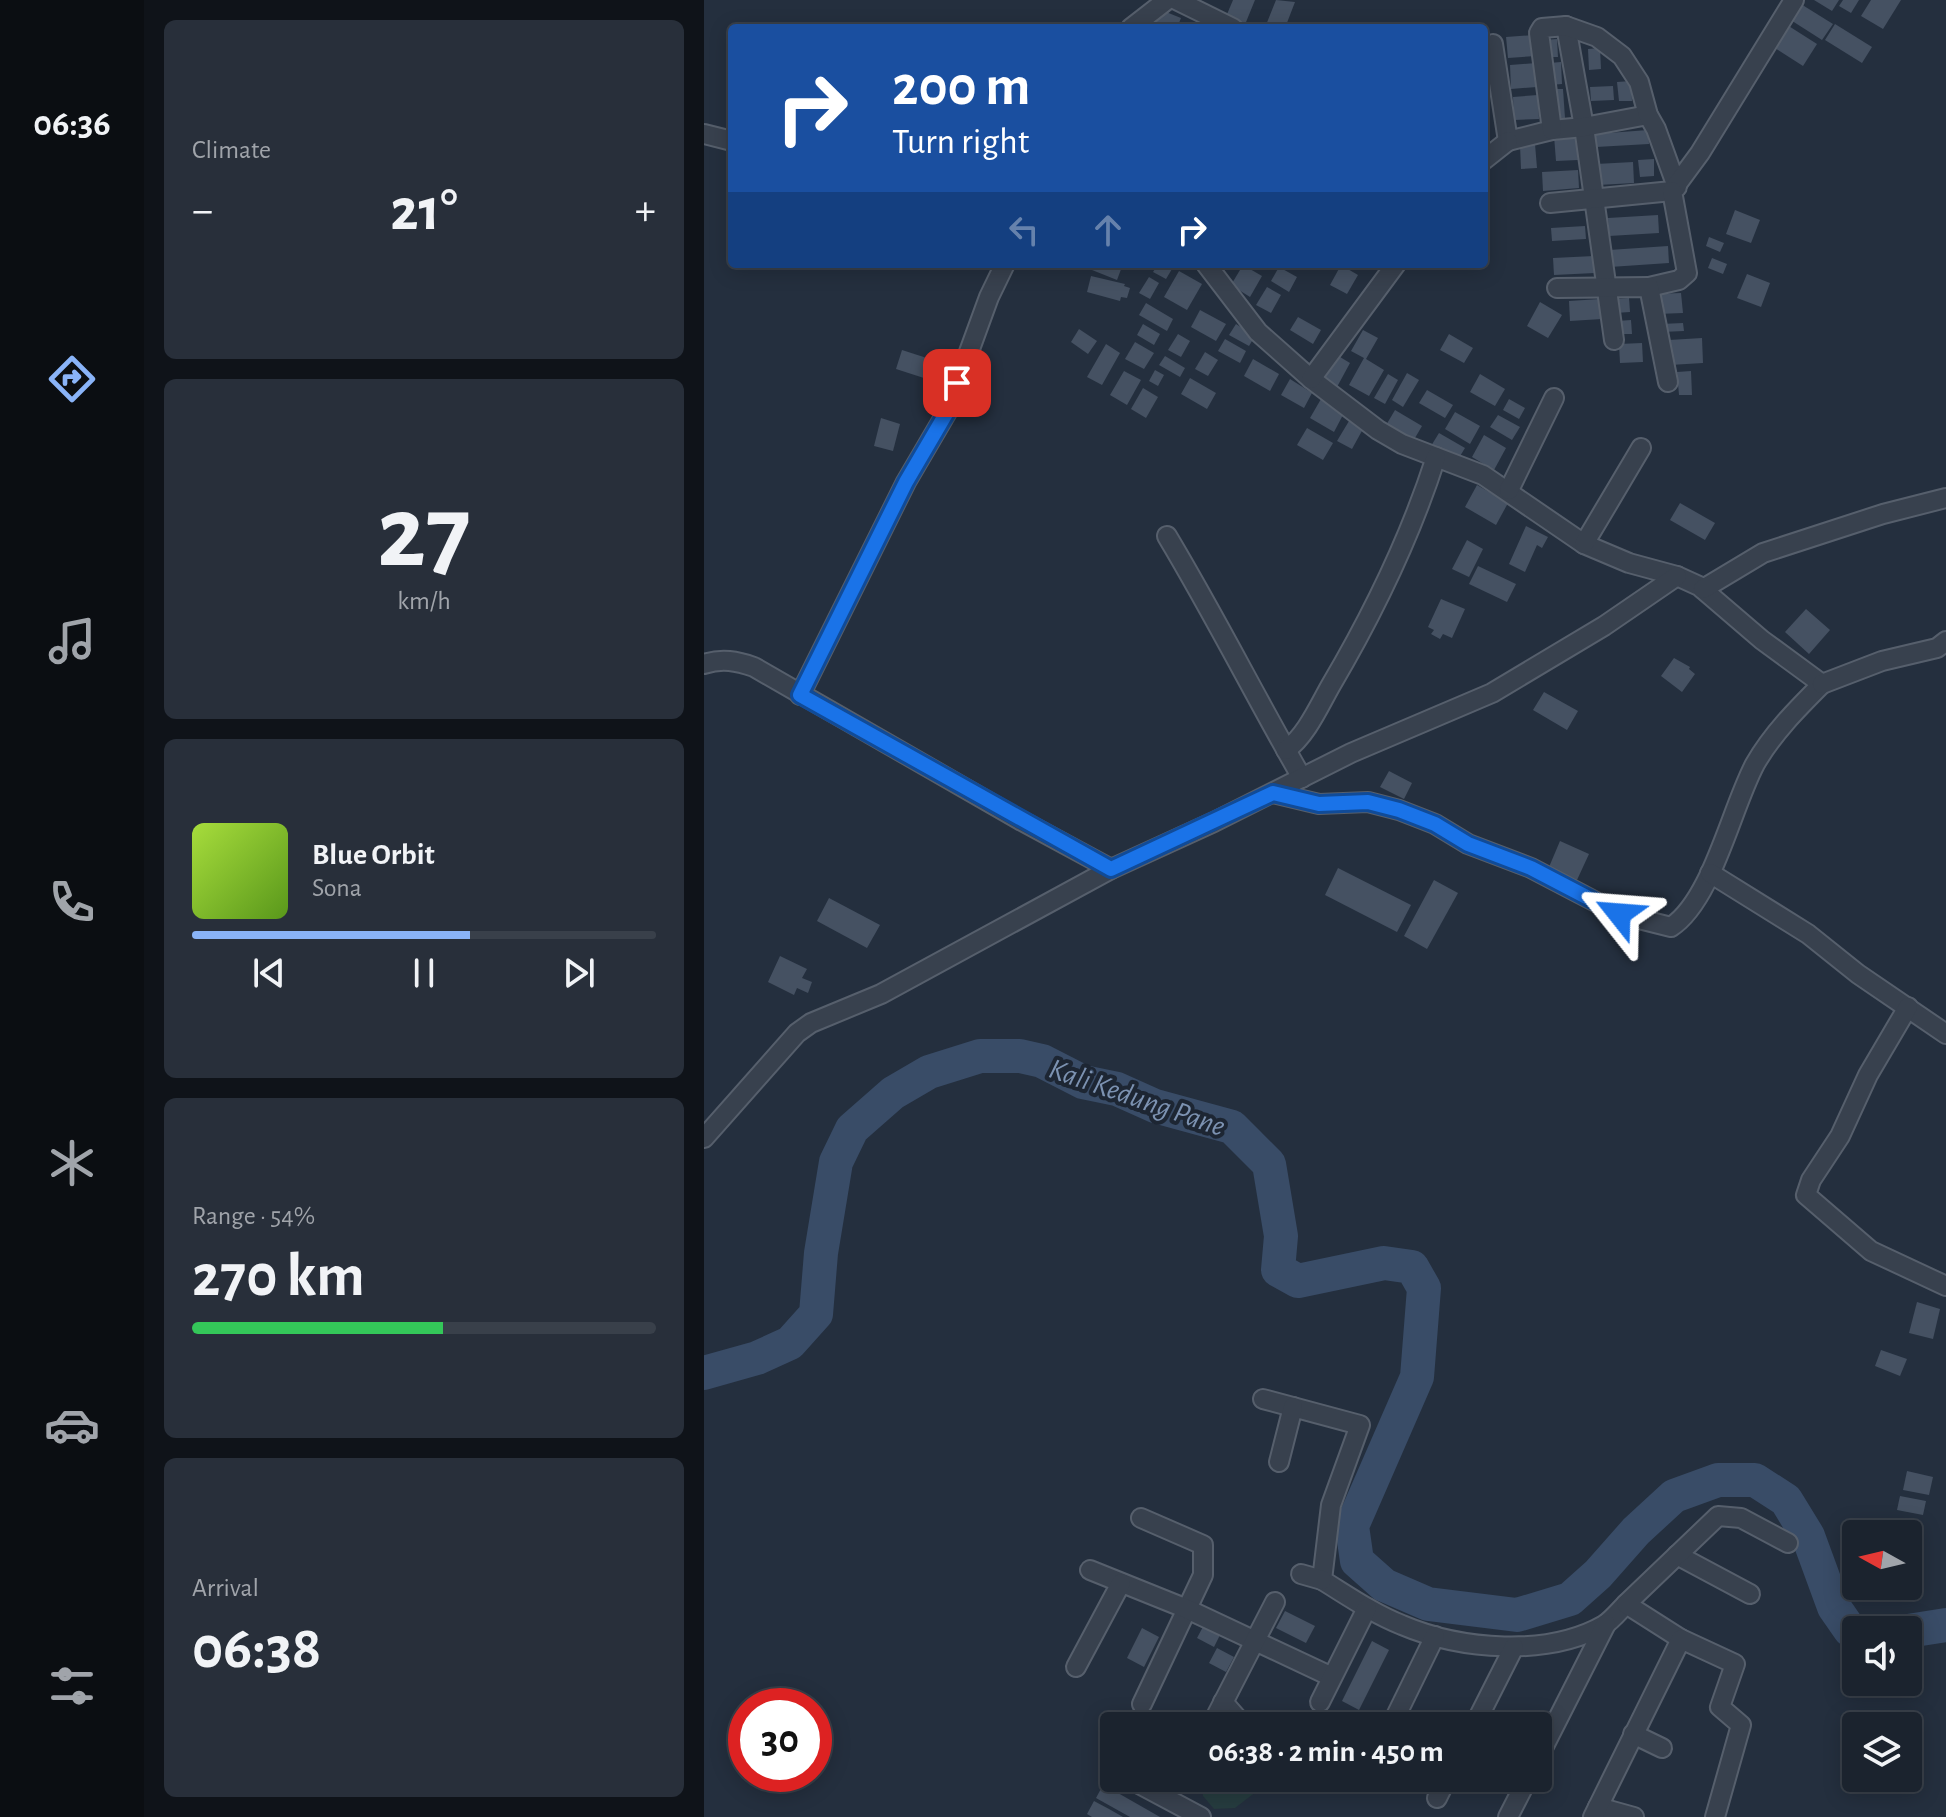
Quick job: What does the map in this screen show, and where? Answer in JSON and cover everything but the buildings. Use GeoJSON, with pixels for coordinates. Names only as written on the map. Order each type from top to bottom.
{"type":"FeatureCollection","features":[{"type":"Feature","properties":{"kind":"street"},"geometry":{"type":"LineString","coordinates":[[1136,24],[1167,0]]}},
{"type":"Feature","properties":{"kind":"street"},"geometry":{"type":"LineString","coordinates":[[1176,0],[1225,24]]}},
{"type":"Feature","properties":{"kind":"street"},"geometry":{"type":"LineString","coordinates":[[1550,203],[1674,189],[1756,65],[1794,0]]}},
{"type":"Feature","properties":{"kind":"street"},"geometry":{"type":"LineString","coordinates":[[1566,26],[1584,127],[1614,340]]}},
{"type":"Feature","properties":{"kind":"street"},"geometry":{"type":"LineString","coordinates":[[1552,130],[1539,33],[1542,28],[1566,26],[1597,37],[1622,56],[1639,82],[1674,189],[1687,273],[1679,280],[1649,287],[1557,288]]}},
{"type":"Feature","properties":{"kind":"street"},"geometry":{"type":"LineString","coordinates":[[1493,44],[1508,141]]}},
{"type":"Feature","properties":{"kind":"street"},"geometry":{"type":"LineString","coordinates":[[1488,157],[1508,141],[1552,130],[1648,115]]}},
{"type":"Feature","properties":{"kind":"street"},"geometry":{"type":"LineString","coordinates":[[704,134],[728,140]]}},
{"type":"Feature","properties":{"kind":"street"},"geometry":{"type":"LineString","coordinates":[[800,695],[906,482],[947,412],[989,297],[1003,268]]}},
{"type":"Feature","properties":{"kind":"street"},"geometry":{"type":"LineString","coordinates":[[1209,268],[1258,332],[1311,379],[1378,430],[1402,444],[1483,475],[1584,544],[1629,563],[1691,583],[1822,684]]}},
{"type":"Feature","properties":{"kind":"street"},"geometry":{"type":"LineString","coordinates":[[1311,379],[1393,268]]}},
{"type":"Feature","properties":{"kind":"street"},"geometry":{"type":"LineString","coordinates":[[1649,287],[1668,382]]}},
{"type":"Feature","properties":{"kind":"street"},"geometry":{"type":"LineString","coordinates":[[1509,490],[1554,398]]}},
{"type":"Feature","properties":{"kind":"street"},"geometry":{"type":"LineString","coordinates":[[1584,544],[1641,448]]}},
{"type":"Feature","properties":{"kind":"street"},"geometry":{"type":"LineString","coordinates":[[1286,750],[1315,713],[1364,628],[1421,506],[1436,457]]}},
{"type":"Feature","properties":{"kind":"street"},"geometry":{"type":"LineString","coordinates":[[704,1138],[803,1027],[881,994],[1111,869],[1351,753],[1492,693],[1604,626],[1691,583],[1763,553],[1883,514],[1946,498]]}},
{"type":"Feature","properties":{"kind":"street"},"geometry":{"type":"LineString","coordinates":[[1167,536],[1215,616],[1300,779]]}},
{"type":"Feature","properties":{"kind":"street"},"geometry":{"type":"LineString","coordinates":[[1277,791],[1319,804],[1368,802],[1399,810],[1435,824],[1468,844],[1531,868],[1619,914],[1667,928],[1674,926],[1689,909],[1710,873],[1756,764],[1782,724],[1822,684],[1882,661],[1937,648],[1946,641]]}},
{"type":"Feature","properties":{"kind":"street"},"geometry":{"type":"LineString","coordinates":[[704,664],[714,660],[735,660],[762,671],[1111,869]]}},
{"type":"Feature","properties":{"kind":"street"},"geometry":{"type":"LineString","coordinates":[[1710,873],[1798,926],[1858,974],[1946,1034]]}},
{"type":"Feature","properties":{"kind":"street"},"geometry":{"type":"LineString","coordinates":[[1908,1007],[1868,1075],[1840,1136],[1811,1180],[1806,1195],[1871,1251],[1946,1286]]}},
{"type":"Feature","properties":{"kind":"street"},"geometry":{"type":"LineString","coordinates":[[1263,1399],[1360,1425],[1331,1505],[1322,1580]]}},
{"type":"Feature","properties":{"kind":"street"},"geometry":{"type":"LineString","coordinates":[[1279,1462],[1293,1407]]}},
{"type":"Feature","properties":{"kind":"street"},"geometry":{"type":"LineString","coordinates":[[1552,1730],[1606,1624],[1718,1516],[1741,1518],[1788,1543]]}},
{"type":"Feature","properties":{"kind":"street"},"geometry":{"type":"LineString","coordinates":[[1141,1518],[1203,1545],[1203,1575],[1142,1704]]}},
{"type":"Feature","properties":{"kind":"street"},"geometry":{"type":"LineString","coordinates":[[1677,1555],[1750,1594]]}},
{"type":"Feature","properties":{"kind":"street"},"geometry":{"type":"LineString","coordinates":[[1090,1570],[1187,1609],[1332,1677]]}},
{"type":"Feature","properties":{"kind":"street"},"geometry":{"type":"LineString","coordinates":[[1301,1574],[1322,1580],[1403,1626],[1435,1636],[1514,1647],[1556,1645],[1606,1624]]}},
{"type":"Feature","properties":{"kind":"street"},"geometry":{"type":"LineString","coordinates":[[1076,1667],[1121,1583]]}},
{"type":"Feature","properties":{"kind":"street"},"geometry":{"type":"LineString","coordinates":[[1218,1712],[1275,1602]]}},
{"type":"Feature","properties":{"kind":"street"},"geometry":{"type":"LineString","coordinates":[[1626,1604],[1681,1639],[1735,1664],[1720,1707],[1741,1725],[1715,1817]]}},
{"type":"Feature","properties":{"kind":"street"},"geometry":{"type":"LineString","coordinates":[[1320,1702],[1367,1608]]}},
{"type":"Feature","properties":{"kind":"street"},"geometry":{"type":"LineString","coordinates":[[1398,1712],[1435,1636]]}},
{"type":"Feature","properties":{"kind":"street"},"geometry":{"type":"LineString","coordinates":[[1634,1817],[1595,1812],[1681,1639]]}},
{"type":"Feature","properties":{"kind":"street"},"geometry":{"type":"LineString","coordinates":[[1481,1712],[1514,1647]]}},
{"type":"Feature","properties":{"kind":"street"},"geometry":{"type":"LineString","coordinates":[[1223,1702],[1232,1712]]}},
{"type":"Feature","properties":{"kind":"street"},"geometry":{"type":"LineString","coordinates":[[1633,1734],[1662,1748]]}},
{"type":"Feature","properties":{"kind":"street"},"geometry":{"type":"LineString","coordinates":[[1154,1792],[1201,1817]]}},
{"type":"Feature","properties":{"kind":"street"},"geometry":{"type":"LineString","coordinates":[[1437,1798],[1440,1792]]}},
{"type":"Feature","properties":{"kind":"street"},"geometry":{"type":"LineString","coordinates":[[1508,1817],[1521,1792]]}},
{"type":"Feature","properties":{"kind":"green space"},"geometry":{"type":"Polygon","coordinates":[[[1202,1792],[1256,1792],[1235,1808],[1214,1809],[1202,1792]]]}},
{"type":"Feature","properties":{"kind":"waterway","name":"Kali Kedung Pane"},"geometry":{"type":"LineString","coordinates":[[704,1373],[757,1358],[790,1343],[816,1314],[821,1253],[836,1162],[852,1129],[893,1093],[929,1072],[980,1056],[1020,1056],[1042,1061],[1083,1082],[1117,1089],[1155,1106],[1232,1127],[1269,1164],[1281,1236],[1278,1270],[1298,1281],[1384,1263],[1412,1267],[1424,1288],[1417,1377],[1352,1526],[1357,1561],[1384,1585],[1428,1604],[1517,1615],[1570,1599],[1674,1496],[1718,1480],[1755,1480],[1786,1500],[1808,1536],[1834,1607],[1842,1618]]}},
{"type":"Feature","properties":{"kind":"waterway","name":"Kali Kedung Pane"},"geometry":{"type":"LineString","coordinates":[[1922,1629],[1946,1625]]}},
{"type":"Feature","properties":{"kind":"route"},"geometry":{"type":"LineString","coordinates":[[957,383],[947,412],[906,482],[800,695],[1111,869],[1273,793],[1319,804],[1368,802],[1399,810],[1435,824],[1456,839],[1531,868],[1619,914]]}}]}
